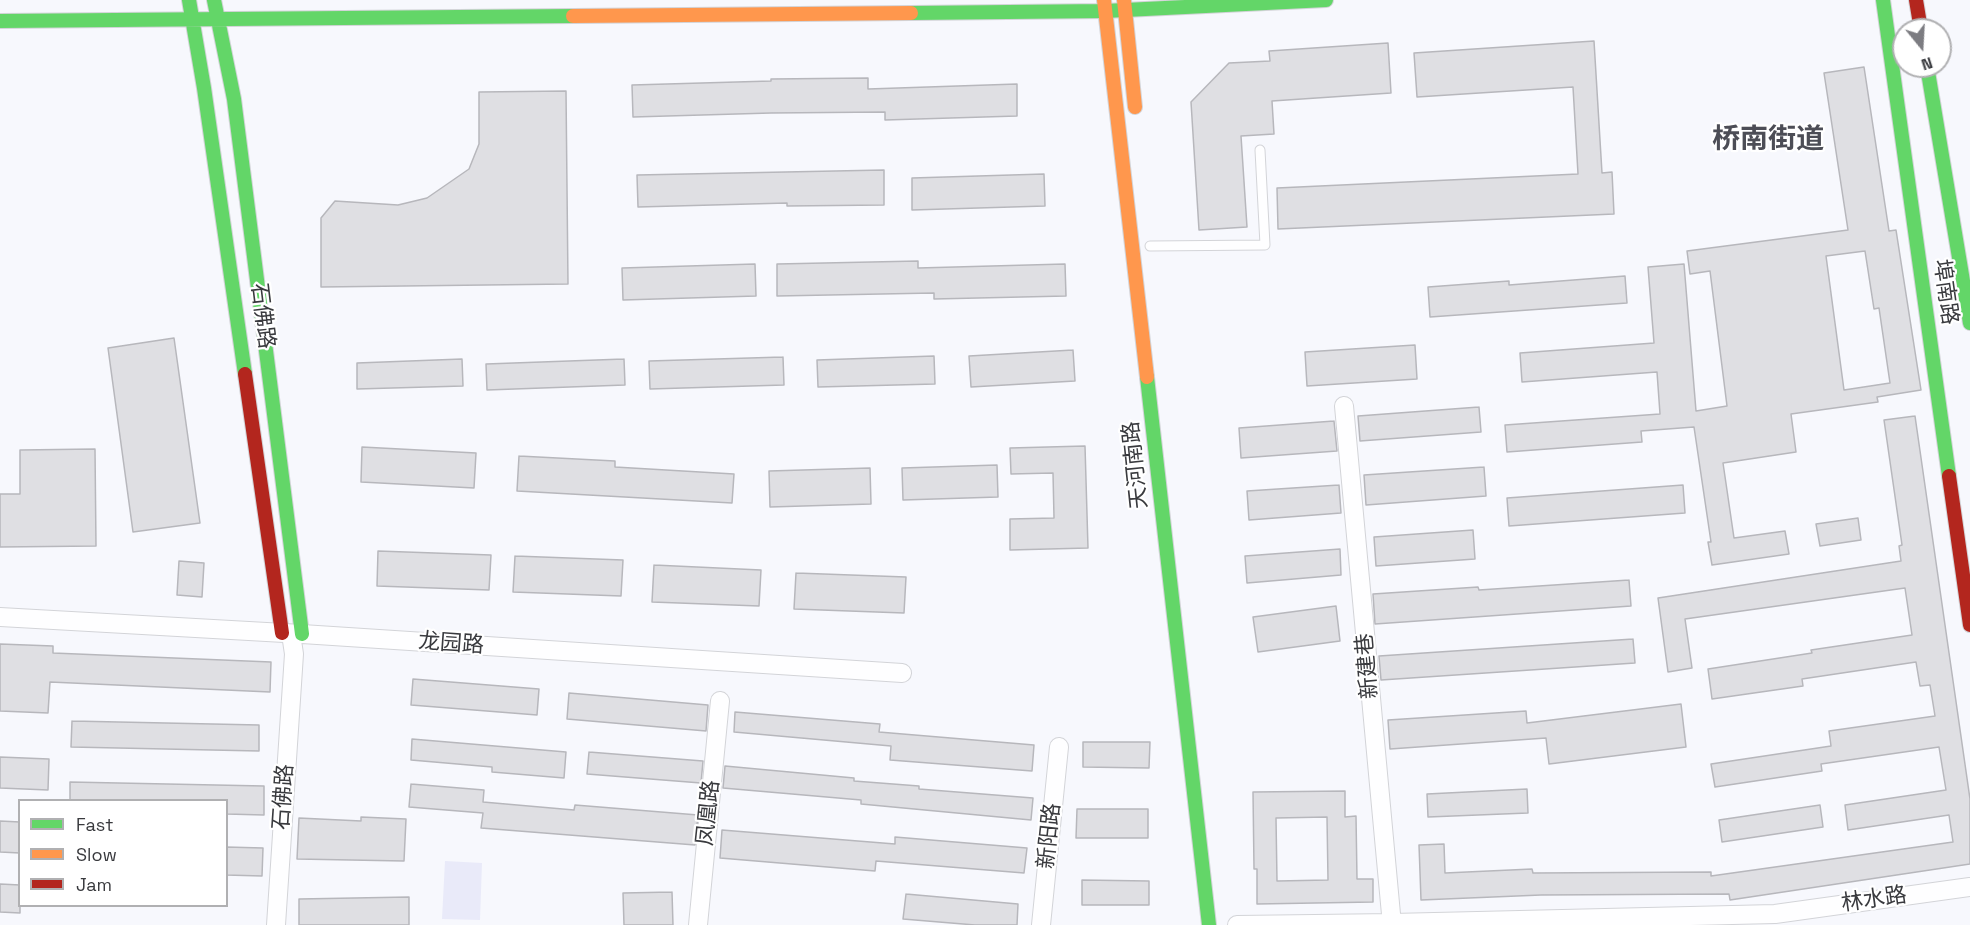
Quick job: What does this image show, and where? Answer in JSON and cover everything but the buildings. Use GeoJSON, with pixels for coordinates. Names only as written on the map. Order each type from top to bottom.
{"type":"FeatureCollection","features":[{"type":"Feature","properties":{"kind":"main road","name":"石佛路"},"geometry":{"type":"LineString","coordinates":[[189,0],[292,634]]}},
{"type":"Feature","properties":{"kind":"main road","name":"石佛路"},"geometry":{"type":"LineString","coordinates":[[214,0],[234,99],[292,634]]}},
{"type":"Feature","properties":{"kind":"main road"},"geometry":{"type":"LineString","coordinates":[[0,21],[1124,5],[1326,0]]}},
{"type":"Feature","properties":{"kind":"main road","name":"埠南路"},"geometry":{"type":"LineString","coordinates":[[1883,0],[1970,625]]}},
{"type":"Feature","properties":{"kind":"main road"},"geometry":{"type":"LineString","coordinates":[[1916,0],[1919,18]]}},
{"type":"Feature","properties":{"kind":"main road","name":"天河南路"},"geometry":{"type":"LineString","coordinates":[[1105,5],[1209,925]]}},
{"type":"Feature","properties":{"kind":"main road"},"geometry":{"type":"LineString","coordinates":[[1124,5],[1136,116]]}},
{"type":"Feature","properties":{"kind":"main road","name":"埠南路"},"geometry":{"type":"LineString","coordinates":[[1929,78],[1970,317]]}},
{"type":"Feature","properties":{"kind":"street","name":"新建巷"},"geometry":{"type":"LineString","coordinates":[[1344,406],[1392,924]]}},
{"type":"Feature","properties":{"kind":"street","name":"龙园路"},"geometry":{"type":"LineString","coordinates":[[0,617],[902,673]]}},
{"type":"Feature","properties":{"kind":"street","name":"石佛路"},"geometry":{"type":"LineString","coordinates":[[276,925],[294,654],[292,634]]}},
{"type":"Feature","properties":{"kind":"street","name":"凤凰路"},"geometry":{"type":"LineString","coordinates":[[698,925],[720,701]]}},
{"type":"Feature","properties":{"kind":"street","name":"新阳路"},"geometry":{"type":"LineString","coordinates":[[1041,925],[1059,747]]}},
{"type":"Feature","properties":{"kind":"street","name":"林水路"},"geometry":{"type":"LineString","coordinates":[[1237,925],[1392,924],[1775,914],[1970,886]]}},
{"type":"Feature","properties":{"kind":"lane"},"geometry":{"type":"LineString","coordinates":[[1150,246],[1265,245],[1260,150]]}},
{"type":"Feature","properties":{"kind":"shaded area"},"geometry":{"type":"Polygon","coordinates":[[[445,861],[482,863],[480,920],[442,919],[445,861]]]}},
{"type":"Feature","properties":{"kind":"traffic: fast"},"geometry":{"type":"LineString","coordinates":[[189,0],[204,88],[245,374]]}},
{"type":"Feature","properties":{"kind":"traffic: fast"},"geometry":{"type":"LineString","coordinates":[[214,0],[234,99],[302,634]]}},
{"type":"Feature","properties":{"kind":"traffic: fast"},"geometry":{"type":"LineString","coordinates":[[911,13],[1105,11],[1326,0]]}},
{"type":"Feature","properties":{"kind":"traffic: fast"},"geometry":{"type":"LineString","coordinates":[[1883,0],[1949,476]]}},
{"type":"Feature","properties":{"kind":"traffic: fast"},"geometry":{"type":"LineString","coordinates":[[0,21],[573,16]]}},
{"type":"Feature","properties":{"kind":"traffic: fast"},"geometry":{"type":"LineString","coordinates":[[1929,78],[1970,323]]}},
{"type":"Feature","properties":{"kind":"traffic: fast"},"geometry":{"type":"LineString","coordinates":[[1147,377],[1209,925]]}},
{"type":"Feature","properties":{"kind":"traffic: slow"},"geometry":{"type":"LineString","coordinates":[[1104,0],[1147,377]]}},
{"type":"Feature","properties":{"kind":"traffic: slow"},"geometry":{"type":"LineString","coordinates":[[1124,0],[1135,107]]}},
{"type":"Feature","properties":{"kind":"traffic: slow"},"geometry":{"type":"LineString","coordinates":[[573,16],[911,13]]}},
{"type":"Feature","properties":{"kind":"traffic: jam"},"geometry":{"type":"LineString","coordinates":[[1916,0],[1919,18]]}},
{"type":"Feature","properties":{"kind":"traffic: jam"},"geometry":{"type":"LineString","coordinates":[[245,374],[282,633]]}},
{"type":"Feature","properties":{"kind":"traffic: jam"},"geometry":{"type":"LineString","coordinates":[[1949,476],[1970,625]]}},
{"type":"Feature","properties":{"kind":"district","name":"桥南街道"},"geometry":{"type":"Point","coordinates":[1768,140]}}]}
